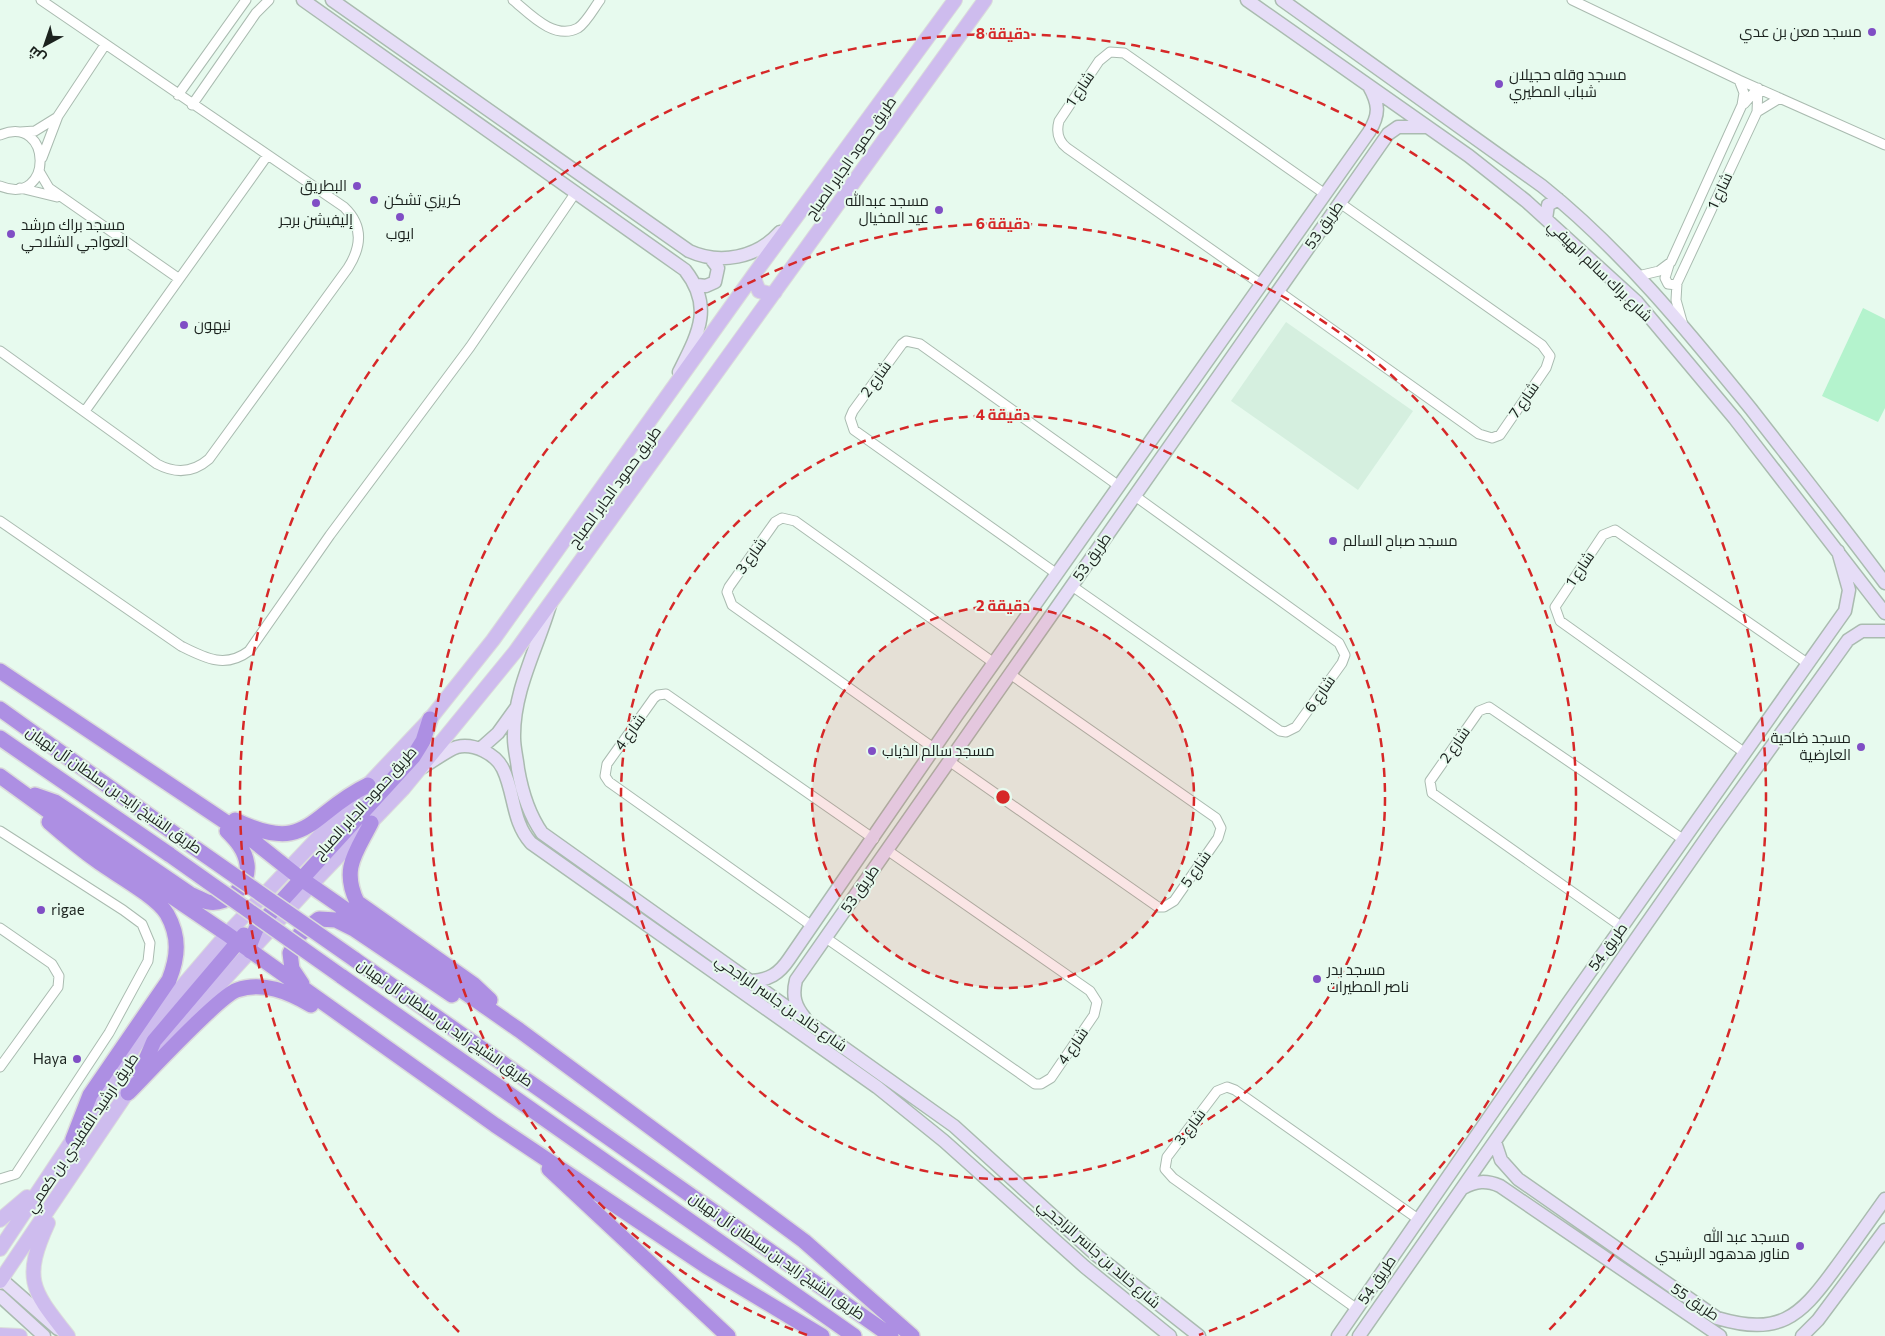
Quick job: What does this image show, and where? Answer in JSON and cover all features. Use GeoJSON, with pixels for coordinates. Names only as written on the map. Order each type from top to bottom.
{"type":"FeatureCollection","features":[{"type":"Feature","properties":{"kind":"highway"},"geometry":{"type":"LineString","coordinates":[[0,672],[250,839],[300,878],[519,1030],[797,1235],[912,1336]]}},
{"type":"Feature","properties":{"kind":"highway","name":"طريق الشيخ زايد بن سلطان آل نهيان"},"geometry":{"type":"LineString","coordinates":[[0,709],[182,839],[891,1336]]}},
{"type":"Feature","properties":{"kind":"highway"},"geometry":{"type":"LineString","coordinates":[[140,1073],[154,1041],[285,886],[300,878],[402,771],[423,741],[430,719]]}},
{"type":"Feature","properties":{"kind":"highway","name":"طريق الشيخ زايد بن سلطان آل نهيان"},"geometry":{"type":"LineString","coordinates":[[0,738],[854,1336]]}},
{"type":"Feature","properties":{"kind":"highway"},"geometry":{"type":"LineString","coordinates":[[0,776],[239,942],[512,1136],[706,1266],[822,1336]]}},
{"type":"Feature","properties":{"kind":"highway"},"geometry":{"type":"LineString","coordinates":[[193,800],[252,828],[283,835],[303,830],[348,794],[368,785]]}},
{"type":"Feature","properties":{"kind":"highway"},"geometry":{"type":"LineString","coordinates":[[19,790],[55,802],[190,894],[208,902],[224,902],[238,892],[246,877],[247,863],[241,845],[208,811]]}},
{"type":"Feature","properties":{"kind":"highway"},"geometry":{"type":"LineString","coordinates":[[19,790],[39,814],[64,835],[140,890],[166,913],[177,948],[177,961],[169,980],[90,1095],[73,1139]]}},
{"type":"Feature","properties":{"kind":"highway"},"geometry":{"type":"LineString","coordinates":[[371,823],[349,870],[350,883],[357,902],[473,984],[519,1030]]}},
{"type":"Feature","properties":{"kind":"highway"},"geometry":{"type":"LineString","coordinates":[[307,992],[292,969],[290,953],[300,934],[319,919],[336,920],[354,928],[466,1004],[519,1030]]}},
{"type":"Feature","properties":{"kind":"highway"},"geometry":{"type":"LineString","coordinates":[[128,1093],[218,1004],[236,990],[252,987],[272,988],[294,995],[406,1062]]}},
{"type":"Feature","properties":{"kind":"highway"},"geometry":{"type":"LineString","coordinates":[[512,1136],[728,1336]]}},
{"type":"Feature","properties":{"kind":"main road","name":"طريق حمود الجابر الصباح"},"geometry":{"type":"LineString","coordinates":[[216,948],[239,942],[300,878],[368,785],[430,719],[492,640],[755,273],[955,0]]}},
{"type":"Feature","properties":{"kind":"main road","name":"طريق حمود الجابر الصباح"},"geometry":{"type":"LineString","coordinates":[[300,878],[371,823],[420,769],[515,652],[985,0]]}},
{"type":"Feature","properties":{"kind":"main road"},"geometry":{"type":"LineString","coordinates":[[755,273],[755,281],[760,290],[764,293],[776,292]]}},
{"type":"Feature","properties":{"kind":"main road","name":"طريق حمود الجابر الصباح"},"geometry":{"type":"LineString","coordinates":[[237,965],[239,942]]}},
{"type":"Feature","properties":{"kind":"main road","name":"طريق ارشيد القفيدي بن كعمي"},"geometry":{"type":"LineString","coordinates":[[0,1249],[149,1025],[216,948]]}},
{"type":"Feature","properties":{"kind":"main road","name":"طريق ارشيد القفيدي بن كعمي"},"geometry":{"type":"LineString","coordinates":[[0,1279],[74,1174],[140,1073],[237,965]]}},
{"type":"Feature","properties":{"kind":"main road"},"geometry":{"type":"LineString","coordinates":[[0,1220],[17,1207],[60,1158]]}},
{"type":"Feature","properties":{"kind":"main road"},"geometry":{"type":"LineString","coordinates":[[67,1336],[43,1306],[36,1292],[33,1276],[41,1239],[56,1205],[74,1174]]}},
{"type":"Feature","properties":{"kind":"main road"},"geometry":{"type":"LineString","coordinates":[[0,1335],[20,1336]]}},
{"type":"Feature","properties":{"kind":"street"},"geometry":{"type":"LineString","coordinates":[[0,351],[165,468],[183,471],[203,464],[210,459],[348,268],[359,243],[358,228],[349,212],[41,0]]}},
{"type":"Feature","properties":{"kind":"street"},"geometry":{"type":"LineString","coordinates":[[178,95],[246,0]]}},
{"type":"Feature","properties":{"kind":"street"},"geometry":{"type":"LineString","coordinates":[[192,105],[256,13],[269,0]]}},
{"type":"Feature","properties":{"kind":"street"},"geometry":{"type":"LineString","coordinates":[[303,0],[685,270],[697,285],[701,298],[701,314],[698,329],[665,401]]}},
{"type":"Feature","properties":{"kind":"street"},"geometry":{"type":"LineString","coordinates":[[332,0],[657,230],[688,251],[712,260],[742,256],[772,241],[808,192],[840,158]]}},
{"type":"Feature","properties":{"kind":"street"},"geometry":{"type":"LineString","coordinates":[[513,0],[540,22],[560,31],[578,28],[600,0]]}},
{"type":"Feature","properties":{"kind":"street","name":"شارع براك سالم الهيفي"},"geometry":{"type":"LineString","coordinates":[[1247,0],[1427,127],[1526,201],[1637,302],[1735,419],[1885,613]]}},
{"type":"Feature","properties":{"kind":"street","name":"شارع براك سالم الهيفي"},"geometry":{"type":"LineString","coordinates":[[1282,0],[1542,186],[1638,276],[1661,299],[1730,383],[1885,583]]}},
{"type":"Feature","properties":{"kind":"street"},"geometry":{"type":"LineString","coordinates":[[1572,0],[1739,80],[1885,145]]}},
{"type":"Feature","properties":{"kind":"street"},"geometry":{"type":"LineString","coordinates":[[20,188],[35,179],[58,116],[105,45]]}},
{"type":"Feature","properties":{"kind":"street","name":"شارع 1"},"geometry":{"type":"LineString","coordinates":[[1262,285],[1067,148],[1060,141],[1057,131],[1059,122],[1099,62],[1110,52],[1124,53],[1325,194]]}},
{"type":"Feature","properties":{"kind":"street"},"geometry":{"type":"LineString","coordinates":[[1739,80],[1744,93],[1742,105]]}},
{"type":"Feature","properties":{"kind":"street","name":"طريق 53"},"geometry":{"type":"LineString","coordinates":[[752,981],[772,977],[789,960],[874,839],[957,715],[1369,132],[1378,114],[1377,100],[1369,86]]}},
{"type":"Feature","properties":{"kind":"street","name":"شارع 1"},"geometry":{"type":"LineString","coordinates":[[1677,285],[1668,284],[1665,278],[1671,262],[1742,105],[1758,88]]}},
{"type":"Feature","properties":{"kind":"street","name":"شارع 1"},"geometry":{"type":"LineString","coordinates":[[1684,327],[1676,300],[1677,285],[1757,112],[1758,88]]}},
{"type":"Feature","properties":{"kind":"street"},"geometry":{"type":"LineString","coordinates":[[1757,112],[1780,98]]}},
{"type":"Feature","properties":{"kind":"street"},"geometry":{"type":"LineString","coordinates":[[0,135],[35,131],[58,116]]}},
{"type":"Feature","properties":{"kind":"street","name":"طريق 53"},"geometry":{"type":"LineString","coordinates":[[805,1018],[796,1006],[793,990],[796,980],[1382,143],[1398,127],[1427,127]]}},
{"type":"Feature","properties":{"kind":"street"},"geometry":{"type":"LineString","coordinates":[[0,129],[15,132],[33,140],[42,158]]}},
{"type":"Feature","properties":{"kind":"street"},"geometry":{"type":"LineString","coordinates":[[1369,132],[1378,135],[1382,143]]}},
{"type":"Feature","properties":{"kind":"street"},"geometry":{"type":"LineString","coordinates":[[85,412],[178,278],[267,156]]}},
{"type":"Feature","properties":{"kind":"street"},"geometry":{"type":"LineString","coordinates":[[39,171],[49,188],[178,278]]}},
{"type":"Feature","properties":{"kind":"street"},"geometry":{"type":"LineString","coordinates":[[0,186],[44,192],[66,201]]}},
{"type":"Feature","properties":{"kind":"street"},"geometry":{"type":"LineString","coordinates":[[1526,201],[1540,195],[1542,186]]}},
{"type":"Feature","properties":{"kind":"street"},"geometry":{"type":"LineString","coordinates":[[0,521],[181,646],[209,660],[232,661],[241,657],[249,651],[330,535],[404,438],[576,192]]}},
{"type":"Feature","properties":{"kind":"street"},"geometry":{"type":"LineString","coordinates":[[1546,219],[1548,205],[1558,199]]}},
{"type":"Feature","properties":{"kind":"street","name":"شارع 7"},"geometry":{"type":"LineString","coordinates":[[1278,291],[1479,434],[1492,438],[1500,435],[1546,368],[1550,356],[1542,345],[1340,203]]}},
{"type":"Feature","properties":{"kind":"street"},"geometry":{"type":"LineString","coordinates":[[697,285],[706,286],[715,282],[718,268],[712,260]]}},
{"type":"Feature","properties":{"kind":"street"},"geometry":{"type":"LineString","coordinates":[[1638,276],[1660,271],[1671,262]]}},
{"type":"Feature","properties":{"kind":"street"},"geometry":{"type":"LineString","coordinates":[[1230,331],[1233,340],[1243,341]]}},
{"type":"Feature","properties":{"kind":"street","name":"شارع 2"},"geometry":{"type":"LineString","coordinates":[[1057,574],[854,430],[850,418],[853,410],[902,344],[912,341],[920,344],[1120,486]]}},
{"type":"Feature","properties":{"kind":"street"},"geometry":{"type":"LineString","coordinates":[[1215,352],[1225,352],[1229,360]]}},
{"type":"Feature","properties":{"kind":"street"},"geometry":{"type":"LineString","coordinates":[[1715,394],[1724,392],[1730,383]]}},
{"type":"Feature","properties":{"kind":"street"},"geometry":{"type":"LineString","coordinates":[[1735,419],[1740,410],[1750,408]]}},
{"type":"Feature","properties":{"kind":"street","name":"شارع 6"},"geometry":{"type":"LineString","coordinates":[[1072,586],[1280,731],[1286,732],[1296,727],[1342,663],[1344,650],[1338,643],[1135,496]]}},
{"type":"Feature","properties":{"kind":"street","name":"شارع 3"},"geometry":{"type":"LineString","coordinates":[[935,750],[732,605],[727,592],[729,587],[775,522],[782,518],[796,521],[994,663]]}},
{"type":"Feature","properties":{"kind":"street","name":"شارع 1"},"geometry":{"type":"LineString","coordinates":[[1745,753],[1560,621],[1555,607],[1603,535],[1615,530],[1807,663]]}},
{"type":"Feature","properties":{"kind":"street","name":"طريق 54"},"geometry":{"type":"LineString","coordinates":[[1338,1336],[1844,611],[1849,590],[1838,551]]}},
{"type":"Feature","properties":{"kind":"street","name":"شارع خالد بن جاسر الراجحي"},"geometry":{"type":"LineString","coordinates":[[551,603],[541,637],[526,671],[517,706],[514,739],[522,792],[532,817],[542,833],[708,952],[805,1018],[954,1126],[1096,1254],[1141,1292],[1199,1336]]}},
{"type":"Feature","properties":{"kind":"street","name":"طريق 54"},"geometry":{"type":"LineString","coordinates":[[1359,1336],[1848,640],[1862,631],[1885,631]]}},
{"type":"Feature","properties":{"kind":"street","name":"شارع 5"},"geometry":{"type":"LineString","coordinates":[[949,761],[1158,907],[1164,907],[1174,901],[1218,838],[1221,828],[1216,818],[1010,674]]}},
{"type":"Feature","properties":{"kind":"street","name":"شارع 4"},"geometry":{"type":"LineString","coordinates":[[812,926],[608,782],[605,776],[607,764],[654,698],[658,695],[666,694],[792,780],[874,839]]}},
{"type":"Feature","properties":{"kind":"street"},"geometry":{"type":"LineString","coordinates":[[972,694],[977,706],[990,703]]}},
{"type":"Feature","properties":{"kind":"street"},"geometry":{"type":"LineString","coordinates":[[1780,703],[1792,706],[1794,715]]}},
{"type":"Feature","properties":{"kind":"street"},"geometry":{"type":"LineString","coordinates":[[420,769],[458,747],[480,749],[498,734],[517,706]]}},
{"type":"Feature","properties":{"kind":"street","name":"شارع 2"},"geometry":{"type":"LineString","coordinates":[[1622,927],[1432,792],[1430,781],[1479,710],[1489,707],[1684,840]]}},
{"type":"Feature","properties":{"kind":"street"},"geometry":{"type":"LineString","coordinates":[[957,715],[970,714],[973,727]]}},
{"type":"Feature","properties":{"kind":"street","name":"شارع خالد بن جاسر الراجحي"},"geometry":{"type":"LineString","coordinates":[[480,749],[495,759],[504,770],[522,833],[531,843],[877,1087],[944,1141],[1123,1300],[1170,1336]]}},
{"type":"Feature","properties":{"kind":"street"},"geometry":{"type":"LineString","coordinates":[[0,831],[142,924],[150,943],[148,961],[108,1033],[16,1174],[0,1179]]}},
{"type":"Feature","properties":{"kind":"street","name":"شارع 4"},"geometry":{"type":"LineString","coordinates":[[826,938],[1035,1084],[1047,1082],[1051,1078],[1098,1007],[1093,994],[887,850]]}},
{"type":"Feature","properties":{"kind":"street"},"geometry":{"type":"LineString","coordinates":[[587,884],[584,877],[585,874],[592,871],[599,874]]}},
{"type":"Feature","properties":{"kind":"street"},"geometry":{"type":"LineString","coordinates":[[1660,874],[1662,883],[1670,886],[1675,884]]}},
{"type":"Feature","properties":{"kind":"street"},"geometry":{"type":"LineString","coordinates":[[1646,894],[1658,896],[1660,905]]}},
{"type":"Feature","properties":{"kind":"street"},"geometry":{"type":"LineString","coordinates":[[0,928],[52,964],[60,976],[58,986],[0,1067]]}},
{"type":"Feature","properties":{"kind":"street"},"geometry":{"type":"LineString","coordinates":[[789,960],[789,964],[795,970],[803,970]]}},
{"type":"Feature","properties":{"kind":"street","name":"شارع 3"},"geometry":{"type":"LineString","coordinates":[[1357,1310],[1172,1178],[1165,1170],[1167,1157],[1216,1091],[1227,1087],[1235,1090],[1418,1219]]}},
{"type":"Feature","properties":{"kind":"street"},"geometry":{"type":"LineString","coordinates":[[944,1141],[954,1139],[956,1135],[954,1126]]}},
{"type":"Feature","properties":{"kind":"street","name":"طريق 55"},"geometry":{"type":"LineString","coordinates":[[1495,1142],[1501,1160],[1518,1179],[1717,1318],[1735,1327],[1751,1331],[1763,1331],[1780,1326],[1794,1319],[1806,1308],[1885,1199]]}},
{"type":"Feature","properties":{"kind":"street"},"geometry":{"type":"LineString","coordinates":[[1508,1191],[1509,1183],[1518,1179]]}},
{"type":"Feature","properties":{"kind":"street","name":"طريق 55"},"geometry":{"type":"LineString","coordinates":[[1463,1188],[1475,1182],[1484,1182],[1508,1191],[1720,1336]]}},
{"type":"Feature","properties":{"kind":"street"},"geometry":{"type":"LineString","coordinates":[[1802,1336],[1818,1320],[1885,1230]]}},
{"type":"Feature","properties":{"kind":"street"},"geometry":{"type":"LineString","coordinates":[[1858,1238],[1872,1248]]}},
{"type":"Feature","properties":{"kind":"street"},"geometry":{"type":"LineString","coordinates":[[1085,1267],[1094,1262],[1096,1254]]}},
{"type":"Feature","properties":{"kind":"street"},"geometry":{"type":"LineString","coordinates":[[1846,1254],[1857,1256],[1860,1263]]}},
{"type":"Feature","properties":{"kind":"street"},"geometry":{"type":"LineString","coordinates":[[0,1279],[67,1336]]}},
{"type":"Feature","properties":{"kind":"street"},"geometry":{"type":"LineString","coordinates":[[1123,1300],[1122,1295],[1127,1288],[1141,1292]]}},
{"type":"Feature","properties":{"kind":"street"},"geometry":{"type":"LineString","coordinates":[[0,1296],[44,1336]]}},
{"type":"Feature","properties":{"kind":"shaded area"},"geometry":{"type":"Polygon","coordinates":[[[1286,322],[1413,411],[1358,490],[1231,401],[1286,322]]]}},
{"type":"Feature","properties":{"kind":"green space"},"geometry":{"type":"Polygon","coordinates":[[[1863,308],[1885,319],[1885,408],[1878,422],[1822,396],[1863,308]]]}},
{"type":"Feature","properties":{"kind":"place","name":"مسجد معن بن عدي"},"geometry":{"type":"Point","coordinates":[1872,32]}},
{"type":"Feature","properties":{"kind":"place","name":"مسجد وقله حجيلان شباب المطيري"},"geometry":{"type":"Point","coordinates":[1499,84]}},
{"type":"Feature","properties":{"kind":"place","name":"البطريق"},"geometry":{"type":"Point","coordinates":[357,186]}},
{"type":"Feature","properties":{"kind":"place","name":"كريزي تشكن"},"geometry":{"type":"Point","coordinates":[374,200]}},
{"type":"Feature","properties":{"kind":"place","name":"إليفيشن برجر"},"geometry":{"type":"Point","coordinates":[316,203]}},
{"type":"Feature","properties":{"kind":"place","name":"مسجد عبدالله عيد المخيال"},"geometry":{"type":"Point","coordinates":[939,210]}},
{"type":"Feature","properties":{"kind":"place","name":"ايوب"},"geometry":{"type":"Point","coordinates":[400,217]}},
{"type":"Feature","properties":{"kind":"place","name":"مسجد براك مرشد العواجي الشلاحي"},"geometry":{"type":"Point","coordinates":[11,234]}},
{"type":"Feature","properties":{"kind":"place","name":"نيهون"},"geometry":{"type":"Point","coordinates":[184,325]}},
{"type":"Feature","properties":{"kind":"place","name":"مسجد صباح السالم"},"geometry":{"type":"Point","coordinates":[1333,541]}},
{"type":"Feature","properties":{"kind":"place","name":"مسجد ضاحية العارضية"},"geometry":{"type":"Point","coordinates":[1861,747]}},
{"type":"Feature","properties":{"kind":"place","name":"مسجد سالم الذياب"},"geometry":{"type":"Point","coordinates":[872,751]}},
{"type":"Feature","properties":{"kind":"place","name":"rigae"},"geometry":{"type":"Point","coordinates":[41,910]}},
{"type":"Feature","properties":{"kind":"place","name":"مسجد بدر ناصر المطيرات"},"geometry":{"type":"Point","coordinates":[1317,979]}},
{"type":"Feature","properties":{"kind":"place","name":"Haya"},"geometry":{"type":"Point","coordinates":[77,1059]}},
{"type":"Feature","properties":{"kind":"place","name":"مسجد عبد الله مناور هدهود الرشيدي"},"geometry":{"type":"Point","coordinates":[1800,1246]}}]}
